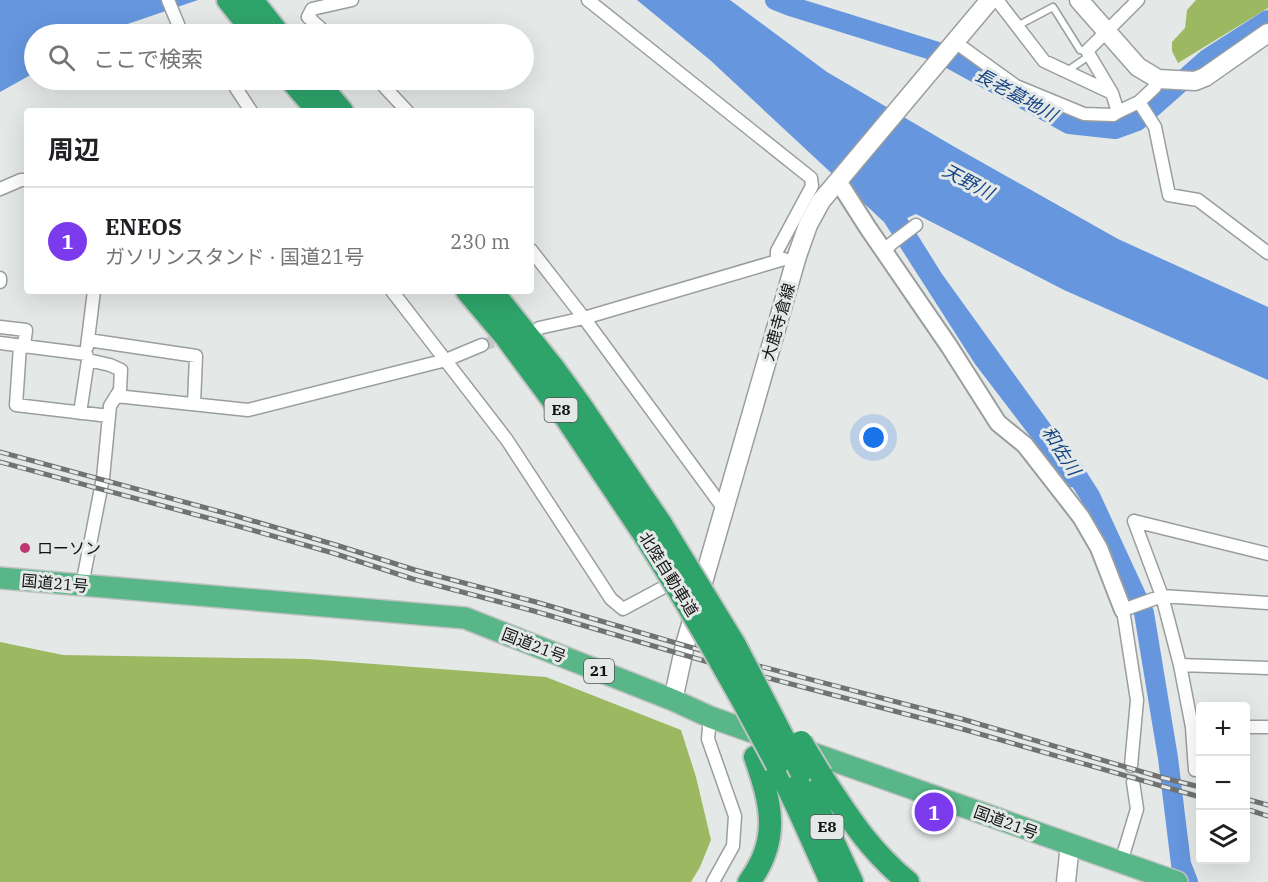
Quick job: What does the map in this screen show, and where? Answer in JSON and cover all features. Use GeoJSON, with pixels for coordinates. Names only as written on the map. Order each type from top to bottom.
{"type":"FeatureCollection","features":[{"type":"Feature","properties":{"kind":"highway"},"geometry":{"type":"LineString","coordinates":[[228,0],[247,24]]}},
{"type":"Feature","properties":{"kind":"highway"},"geometry":{"type":"LineString","coordinates":[[252,0],[271,24]]}},
{"type":"Feature","properties":{"kind":"highway"},"geometry":{"type":"LineString","coordinates":[[300,90],[315,108]]}},
{"type":"Feature","properties":{"kind":"highway"},"geometry":{"type":"LineString","coordinates":[[324,90],[339,108]]}},
{"type":"Feature","properties":{"kind":"highway","name":"北陸自動車道"},"geometry":{"type":"LineString","coordinates":[[470,294],[536,377],[649,533],[702,571],[811,773]]}},
{"type":"Feature","properties":{"kind":"highway","name":"北陸自動車道"},"geometry":{"type":"LineString","coordinates":[[494,294],[581,405],[679,590],[721,660],[777,765],[831,882]]}},
{"type":"Feature","properties":{"kind":"highway"},"geometry":{"type":"LineString","coordinates":[[649,533],[679,602],[739,717],[765,785],[771,826],[762,859],[749,882]]}},
{"type":"Feature","properties":{"kind":"highway","name":"国道21号"},"geometry":{"type":"LineString","coordinates":[[0,578],[465,618],[673,700],[710,717],[1175,881]]}},
{"type":"Feature","properties":{"kind":"highway"},"geometry":{"type":"LineString","coordinates":[[811,773],[868,843],[908,882]]}},
{"type":"Feature","properties":{"kind":"highway","name":"E8"},"geometry":{"type":"LineString","coordinates":[[811,773],[852,882]]}},
{"type":"Feature","properties":{"kind":"main road"},"geometry":{"type":"LineString","coordinates":[[1079,0],[1138,68],[1162,79],[1195,81],[1205,77],[1268,33]]}},
{"type":"Feature","properties":{"kind":"main road","name":"大鹿寺倉線"},"geometry":{"type":"LineString","coordinates":[[673,700],[702,571],[724,509],[808,225],[821,201],[990,1]]}},
{"type":"Feature","properties":{"kind":"main road"},"geometry":{"type":"LineString","coordinates":[[1066,882],[1070,844]]}},
{"type":"Feature","properties":{"kind":"street"},"geometry":{"type":"LineString","coordinates":[[168,0],[178,24]]}},
{"type":"Feature","properties":{"kind":"street"},"geometry":{"type":"LineString","coordinates":[[316,24],[308,17],[312,9],[352,0]]}},
{"type":"Feature","properties":{"kind":"street"},"geometry":{"type":"LineString","coordinates":[[588,0],[811,178],[812,186],[777,251],[777,261]]}},
{"type":"Feature","properties":{"kind":"street"},"geometry":{"type":"LineString","coordinates":[[1118,112],[1112,93],[1088,53],[1138,0]]}},
{"type":"Feature","properties":{"kind":"street"},"geometry":{"type":"LineString","coordinates":[[990,1],[1017,26],[1044,61],[1112,93]]}},
{"type":"Feature","properties":{"kind":"street"},"geometry":{"type":"LineString","coordinates":[[956,42],[1016,86],[1084,114],[1113,115],[1140,103],[1162,79]]}},
{"type":"Feature","properties":{"kind":"street"},"geometry":{"type":"LineString","coordinates":[[239,90],[249,108]]}},
{"type":"Feature","properties":{"kind":"street"},"geometry":{"type":"LineString","coordinates":[[387,90],[403,108]]}},
{"type":"Feature","properties":{"kind":"street"},"geometry":{"type":"LineString","coordinates":[[1140,103],[1155,127],[1169,195],[1198,200],[1268,254]]}},
{"type":"Feature","properties":{"kind":"street"},"geometry":{"type":"LineString","coordinates":[[840,178],[888,248],[998,423],[1025,445],[1081,517],[1099,548],[1127,608],[1137,700],[1131,766]]}},
{"type":"Feature","properties":{"kind":"street"},"geometry":{"type":"LineString","coordinates":[[0,189],[24,180]]}},
{"type":"Feature","properties":{"kind":"street"},"geometry":{"type":"LineString","coordinates":[[888,248],[916,225]]}},
{"type":"Feature","properties":{"kind":"street"},"geometry":{"type":"LineString","coordinates":[[534,254],[724,509]]}},
{"type":"Feature","properties":{"kind":"street"},"geometry":{"type":"LineString","coordinates":[[539,328],[584,318],[797,256]]}},
{"type":"Feature","properties":{"kind":"street"},"geometry":{"type":"LineString","coordinates":[[80,413],[94,294]]}},
{"type":"Feature","properties":{"kind":"street"},"geometry":{"type":"LineString","coordinates":[[394,294],[507,440],[611,599],[623,609],[702,571]]}},
{"type":"Feature","properties":{"kind":"street"},"geometry":{"type":"LineString","coordinates":[[0,327],[27,330],[22,346],[16,405],[109,416]]}},
{"type":"Feature","properties":{"kind":"street"},"geometry":{"type":"LineString","coordinates":[[88,340],[196,356],[194,404]]}},
{"type":"Feature","properties":{"kind":"street"},"geometry":{"type":"LineString","coordinates":[[0,343],[87,357],[121,370],[120,390],[110,406],[103,478],[82,585]]}},
{"type":"Feature","properties":{"kind":"street"},"geometry":{"type":"LineString","coordinates":[[116,396],[248,410],[446,360],[482,345]]}},
{"type":"Feature","properties":{"kind":"street"},"geometry":{"type":"LineString","coordinates":[[1195,770],[1196,727],[1162,596],[1134,520],[1268,554]]}},
{"type":"Feature","properties":{"kind":"street"},"geometry":{"type":"LineString","coordinates":[[1127,608],[1162,596],[1268,603]]}},
{"type":"Feature","properties":{"kind":"street"},"geometry":{"type":"LineString","coordinates":[[1180,665],[1268,668]]}},
{"type":"Feature","properties":{"kind":"street"},"geometry":{"type":"LineString","coordinates":[[710,717],[708,739],[735,816],[733,846],[713,882]]}},
{"type":"Feature","properties":{"kind":"street"},"geometry":{"type":"LineString","coordinates":[[1250,727],[1268,727]]}},
{"type":"Feature","properties":{"kind":"street"},"geometry":{"type":"LineString","coordinates":[[1121,862],[1137,809],[1133,782]]}},
{"type":"Feature","properties":{"kind":"lane"},"geometry":{"type":"LineString","coordinates":[[1017,26],[1053,7],[1080,50],[1088,53]]}},
{"type":"Feature","properties":{"kind":"lane"},"geometry":{"type":"LineString","coordinates":[[1066,71],[1088,53]]}},
{"type":"Feature","properties":{"kind":"green space"},"geometry":{"type":"Polygon","coordinates":[[[1196,0],[1268,0],[1268,8],[1178,63],[1172,51],[1172,42],[1185,28],[1187,10],[1196,0]]]}},
{"type":"Feature","properties":{"kind":"green space"},"geometry":{"type":"Polygon","coordinates":[[[0,642],[63,655],[308,659],[546,677],[681,730],[696,777],[711,840],[691,882],[0,882],[0,642]]]}},
{"type":"Feature","properties":{"kind":"water"},"geometry":{"type":"Polygon","coordinates":[[[0,0],[198,0],[128,24],[24,24],[24,79],[0,92],[0,0]]]}},
{"type":"Feature","properties":{"kind":"water","name":"天野川"},"geometry":{"type":"Polygon","coordinates":[[[637,0],[730,0],[827,72],[953,146],[1118,239],[1268,307],[1268,380],[1064,290],[916,214],[907,218],[942,274],[1097,489],[1069,487],[975,364],[884,222],[710,60],[637,0]]]}},
{"type":"Feature","properties":{"kind":"building"},"geometry":{"type":"Polygon","coordinates":[[[931,812],[941,815],[938,826],[927,825],[931,812]]]}},
{"type":"Feature","properties":{"kind":"waterway","name":"長老墓地川"},"geometry":{"type":"LineString","coordinates":[[775,0],[938,52],[1069,124],[1115,129],[1137,121],[1207,59],[1268,20]]}},
{"type":"Feature","properties":{"kind":"waterway","name":"和佐川"},"geometry":{"type":"LineString","coordinates":[[1071,466],[1090,496],[1144,613],[1168,758],[1181,864],[1188,882]]}},
{"type":"Feature","properties":{"kind":"tunnel"},"geometry":{"type":"LineString","coordinates":[[482,345],[510,337]]}},
{"type":"Feature","properties":{"kind":"railway"},"geometry":{"type":"LineString","coordinates":[[0,452],[236,516],[415,570],[536,602],[717,655],[962,719],[1196,786]]}},
{"type":"Feature","properties":{"kind":"railway"},"geometry":{"type":"LineString","coordinates":[[0,462],[234,525],[413,579],[534,611],[715,664],[959,728],[1196,796]]}},
{"type":"Feature","properties":{"kind":"railway"},"geometry":{"type":"LineString","coordinates":[[1250,800],[1268,805]]}},
{"type":"Feature","properties":{"kind":"railway"},"geometry":{"type":"LineString","coordinates":[[1249,810],[1268,816]]}},
{"type":"Feature","properties":{"kind":"place","name":"ローソン"},"geometry":{"type":"Point","coordinates":[25,548]}},
{"type":"Feature","properties":{"kind":"place","name":"ENEOS"},"geometry":{"type":"Point","coordinates":[934,812]}}]}
